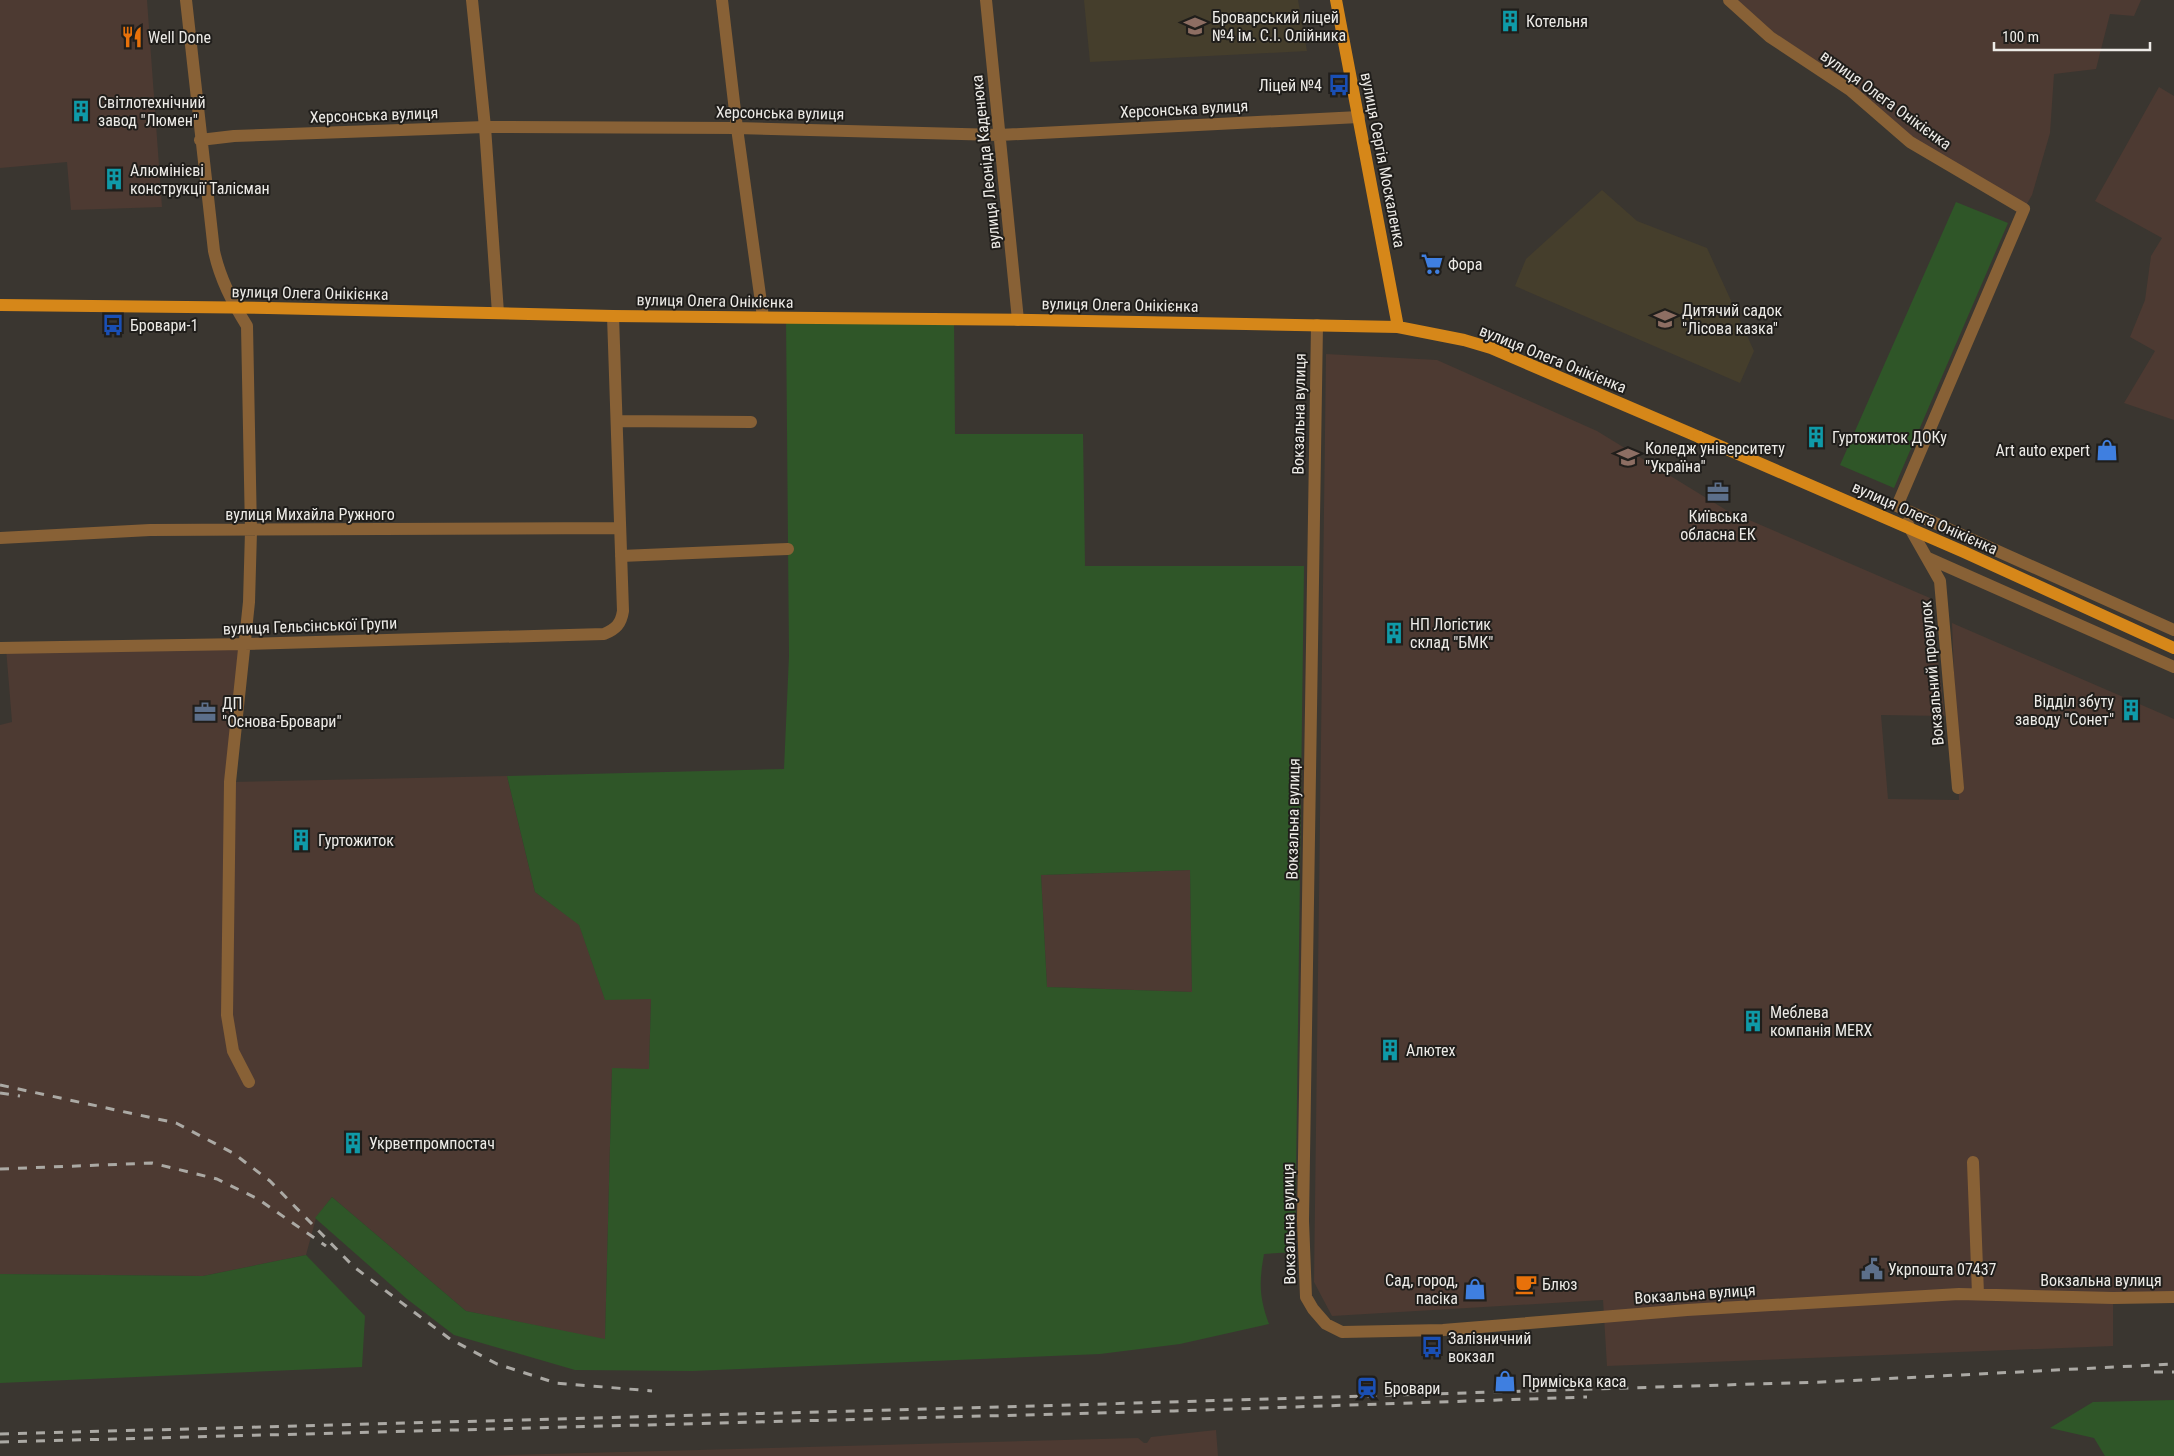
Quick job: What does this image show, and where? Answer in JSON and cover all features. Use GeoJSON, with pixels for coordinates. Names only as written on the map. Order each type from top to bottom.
{"type":"FeatureCollection","features":[{"type":"Feature","properties":{"kind":"main road","name":"вулиця Сергія Москаленка"},"geometry":{"type":"LineString","coordinates":[[1336,0],[1398,327]]}},
{"type":"Feature","properties":{"kind":"main road","name":"вулиця Олега Онікієнка"},"geometry":{"type":"LineString","coordinates":[[0,305],[1398,327],[1464,340],[1491,348],[1956,549],[2174,648]]}},
{"type":"Feature","properties":{"kind":"street"},"geometry":{"type":"LineString","coordinates":[[186,0],[200,140],[214,251],[218,272],[235,308],[247,326],[251,530],[249,602],[230,782],[227,1015],[233,1051],[249,1082]]}},
{"type":"Feature","properties":{"kind":"street"},"geometry":{"type":"LineString","coordinates":[[472,0],[485,127],[498,313]]}},
{"type":"Feature","properties":{"kind":"street"},"geometry":{"type":"LineString","coordinates":[[722,0],[736,128],[763,317]]}},
{"type":"Feature","properties":{"kind":"street","name":"вулиця Леоніда Каденюка"},"geometry":{"type":"LineString","coordinates":[[986,0],[1018,320]]}},
{"type":"Feature","properties":{"kind":"street","name":"вулиця Олега Онікієнка"},"geometry":{"type":"LineString","coordinates":[[1729,0],[1770,37],[1850,90],[1910,142],[2024,209],[1897,506]]}},
{"type":"Feature","properties":{"kind":"street","name":"Херсонська вулиця"},"geometry":{"type":"LineString","coordinates":[[200,140],[234,136],[485,127],[736,128],[999,135],[1359,117]]}},
{"type":"Feature","properties":{"kind":"street"},"geometry":{"type":"LineString","coordinates":[[613,316],[622,556],[788,549]]}},
{"type":"Feature","properties":{"kind":"street","name":"Вокзальна вулиця"},"geometry":{"type":"LineString","coordinates":[[1317,325],[1303,1221],[1306,1297],[1313,1309],[1326,1324],[1342,1332],[1443,1330],[1677,1311],[1978,1294],[2113,1298],[2174,1296]]}},
{"type":"Feature","properties":{"kind":"street"},"geometry":{"type":"LineString","coordinates":[[617,421],[751,422]]}},
{"type":"Feature","properties":{"kind":"street"},"geometry":{"type":"LineString","coordinates":[[1897,506],[2170,628],[2152,657]]}},
{"type":"Feature","properties":{"kind":"street","name":"Вокзальний провулок"},"geometry":{"type":"LineString","coordinates":[[1897,506],[1940,581],[1958,788]]}},
{"type":"Feature","properties":{"kind":"street","name":"вулиця Михайла Ружного"},"geometry":{"type":"LineString","coordinates":[[0,538],[150,530],[620,528]]}},
{"type":"Feature","properties":{"kind":"street","name":"вулиця Гельсінської Групи"},"geometry":{"type":"LineString","coordinates":[[0,648],[244,644],[604,634],[618,626],[623,610],[622,556]]}},
{"type":"Feature","properties":{"kind":"street"},"geometry":{"type":"LineString","coordinates":[[1928,558],[2174,667]]}},
{"type":"Feature","properties":{"kind":"street"},"geometry":{"type":"LineString","coordinates":[[1973,1162],[1978,1294]]}},
{"type":"Feature","properties":{"kind":"shaded area"},"geometry":{"type":"Polygon","coordinates":[[[0,0],[147,0],[162,207],[71,210],[67,162],[0,168],[0,0]]]}},
{"type":"Feature","properties":{"kind":"shaded area","name":"Броварський ліцей №4 ім. С.І. Олійника"},"geometry":{"type":"Polygon","coordinates":[[[1084,0],[1298,0],[1307,51],[1090,62],[1084,0]]]}},
{"type":"Feature","properties":{"kind":"shaded area"},"geometry":{"type":"Polygon","coordinates":[[[1729,0],[2141,0],[2134,16],[2110,14],[2096,69],[2054,74],[2050,133],[2032,195],[2024,209],[1954,169],[1729,0]]]}},
{"type":"Feature","properties":{"kind":"shaded area"},"geometry":{"type":"Polygon","coordinates":[[[2159,87],[2174,96],[2174,420],[2124,403],[2155,351],[2130,337],[2145,300],[2151,256],[2162,238],[2095,201],[2159,87]]]}},
{"type":"Feature","properties":{"kind":"shaded area","name":"Дитячий садок \"Лісова казка\""},"geometry":{"type":"Polygon","coordinates":[[[1602,190],[1637,221],[1707,248],[1754,351],[1740,383],[1515,286],[1526,259],[1602,190]]]}},
{"type":"Feature","properties":{"kind":"shaded area"},"geometry":{"type":"Polygon","coordinates":[[[1326,354],[1437,360],[1597,431],[1726,510],[1930,598],[1945,716],[1881,715],[1888,799],[1959,800],[1952,623],[2174,719],[2174,1292],[2113,1294],[2113,1346],[1607,1366],[1603,1300],[1332,1316],[1314,1282],[1326,354]]]}},
{"type":"Feature","properties":{"kind":"shaded area"},"geometry":{"type":"Polygon","coordinates":[[[244,644],[230,782],[507,776],[535,892],[579,924],[605,999],[651,999],[649,1070],[612,1069],[605,1340],[466,1311],[332,1197],[316,1218],[306,1255],[203,1276],[0,1274],[0,725],[12,722],[6,648],[244,644]]]}},
{"type":"Feature","properties":{"kind":"shaded area"},"geometry":{"type":"Polygon","coordinates":[[[1190,870],[1192,992],[1047,987],[1041,875],[1190,870]]]}},
{"type":"Feature","properties":{"kind":"shaded area"},"geometry":{"type":"Polygon","coordinates":[[[1216,1430],[1218,1456],[475,1456],[1138,1438],[1147,1443],[1151,1437],[1216,1430]]]}},
{"type":"Feature","properties":{"kind":"green space"},"geometry":{"type":"Polygon","coordinates":[[[1956,202],[2008,223],[1894,488],[1840,465],[1956,202]]]}},
{"type":"Feature","properties":{"kind":"green space"},"geometry":{"type":"Polygon","coordinates":[[[786,317],[954,320],[955,434],[1083,434],[1085,566],[1304,566],[1295,1252],[1264,1254],[1261,1289],[1263,1306],[1269,1324],[1180,1344],[1100,1354],[692,1371],[575,1370],[454,1335],[407,1299],[315,1218],[332,1197],[466,1311],[605,1339],[612,1068],[649,1069],[651,999],[605,1000],[579,925],[535,892],[507,776],[784,769],[789,656],[786,317]],[[1190,870],[1041,875],[1047,987],[1192,992],[1190,870]]]}},
{"type":"Feature","properties":{"kind":"green space"},"geometry":{"type":"Polygon","coordinates":[[[306,1255],[365,1316],[362,1367],[0,1383],[0,1274],[203,1276],[306,1255]]]}},
{"type":"Feature","properties":{"kind":"green space"},"geometry":{"type":"Polygon","coordinates":[[[2174,1400],[2174,1456],[2105,1456],[2094,1438],[2050,1428],[2093,1402],[2174,1400]]]}},
{"type":"Feature","properties":{"kind":"railway"},"geometry":{"type":"LineString","coordinates":[[0,1085],[176,1123],[233,1153],[270,1181],[354,1267],[450,1339],[497,1364],[556,1383],[652,1391]]}},
{"type":"Feature","properties":{"kind":"railway"},"geometry":{"type":"LineString","coordinates":[[0,1093],[20,1096]]}},
{"type":"Feature","properties":{"kind":"railway"},"geometry":{"type":"LineString","coordinates":[[0,1169],[152,1163],[217,1179],[258,1199],[326,1246]]}},
{"type":"Feature","properties":{"kind":"railway"},"geometry":{"type":"LineString","coordinates":[[0,1434],[1038,1406],[1822,1382],[2174,1364]]}},
{"type":"Feature","properties":{"kind":"railway"},"geometry":{"type":"LineString","coordinates":[[2154,1372],[2174,1372]]}},
{"type":"Feature","properties":{"kind":"railway"},"geometry":{"type":"LineString","coordinates":[[0,1442],[1174,1411],[1587,1397]]}},
{"type":"Feature","properties":{"kind":"place","name":"Котельня"},"geometry":{"type":"Point","coordinates":[1510,21]}},
{"type":"Feature","properties":{"kind":"place","name":"Броварський ліцей №4 ім. С.І. Олійника"},"geometry":{"type":"Point","coordinates":[1195,26]}},
{"type":"Feature","properties":{"kind":"place","name":"Well Done"},"geometry":{"type":"Point","coordinates":[132,37]}},
{"type":"Feature","properties":{"kind":"place","name":"Ліцей №4"},"geometry":{"type":"Point","coordinates":[1339,85]}},
{"type":"Feature","properties":{"kind":"place","name":"Світлотехнічний завод \"Люмен\""},"geometry":{"type":"Point","coordinates":[81,111]}},
{"type":"Feature","properties":{"kind":"place","name":"Алюмінієві конструкції Талісман"},"geometry":{"type":"Point","coordinates":[114,179]}},
{"type":"Feature","properties":{"kind":"place","name":"Фора"},"geometry":{"type":"Point","coordinates":[1432,264]}},
{"type":"Feature","properties":{"kind":"place","name":"Дитячий садок \"Лісова казка\""},"geometry":{"type":"Point","coordinates":[1665,319]}},
{"type":"Feature","properties":{"kind":"place","name":"Бровари-1"},"geometry":{"type":"Point","coordinates":[113,325]}},
{"type":"Feature","properties":{"kind":"place","name":"Гуртожиток ДОКу"},"geometry":{"type":"Point","coordinates":[1816,437]}},
{"type":"Feature","properties":{"kind":"place","name":"Art auto expert"},"geometry":{"type":"Point","coordinates":[2107,450]}},
{"type":"Feature","properties":{"kind":"place","name":"Коледж університету \"Україна\""},"geometry":{"type":"Point","coordinates":[1628,457]}},
{"type":"Feature","properties":{"kind":"place","name":"Київська обласна ЕК"},"geometry":{"type":"Point","coordinates":[1718,492]}},
{"type":"Feature","properties":{"kind":"place","name":"НП Логістик склад \"БМК\""},"geometry":{"type":"Point","coordinates":[1394,633]}},
{"type":"Feature","properties":{"kind":"place","name":"Відділ збуту заводу \"Сонет\""},"geometry":{"type":"Point","coordinates":[2131,710]}},
{"type":"Feature","properties":{"kind":"place","name":"ДП \"Основа-Бровари\""},"geometry":{"type":"Point","coordinates":[205,712]}},
{"type":"Feature","properties":{"kind":"place","name":"Гуртожиток"},"geometry":{"type":"Point","coordinates":[301,840]}},
{"type":"Feature","properties":{"kind":"place","name":"Меблева компанія MERX"},"geometry":{"type":"Point","coordinates":[1753,1021]}},
{"type":"Feature","properties":{"kind":"place","name":"Алютех"},"geometry":{"type":"Point","coordinates":[1390,1050]}},
{"type":"Feature","properties":{"kind":"place","name":"Укрветпромпостач"},"geometry":{"type":"Point","coordinates":[353,1143]}},
{"type":"Feature","properties":{"kind":"place","name":"Укрпошта 07437"},"geometry":{"type":"Point","coordinates":[1872,1269]}},
{"type":"Feature","properties":{"kind":"place","name":"Блюз"},"geometry":{"type":"Point","coordinates":[1526,1284]}},
{"type":"Feature","properties":{"kind":"place","name":"Сад, город, пасіка"},"geometry":{"type":"Point","coordinates":[1475,1289]}},
{"type":"Feature","properties":{"kind":"place","name":"Залізничний вокзал"},"geometry":{"type":"Point","coordinates":[1432,1347]}},
{"type":"Feature","properties":{"kind":"place","name":"Приміська каса"},"geometry":{"type":"Point","coordinates":[1505,1381]}},
{"type":"Feature","properties":{"kind":"place","name":"Бровари"},"geometry":{"type":"Point","coordinates":[1367,1388]}}]}
